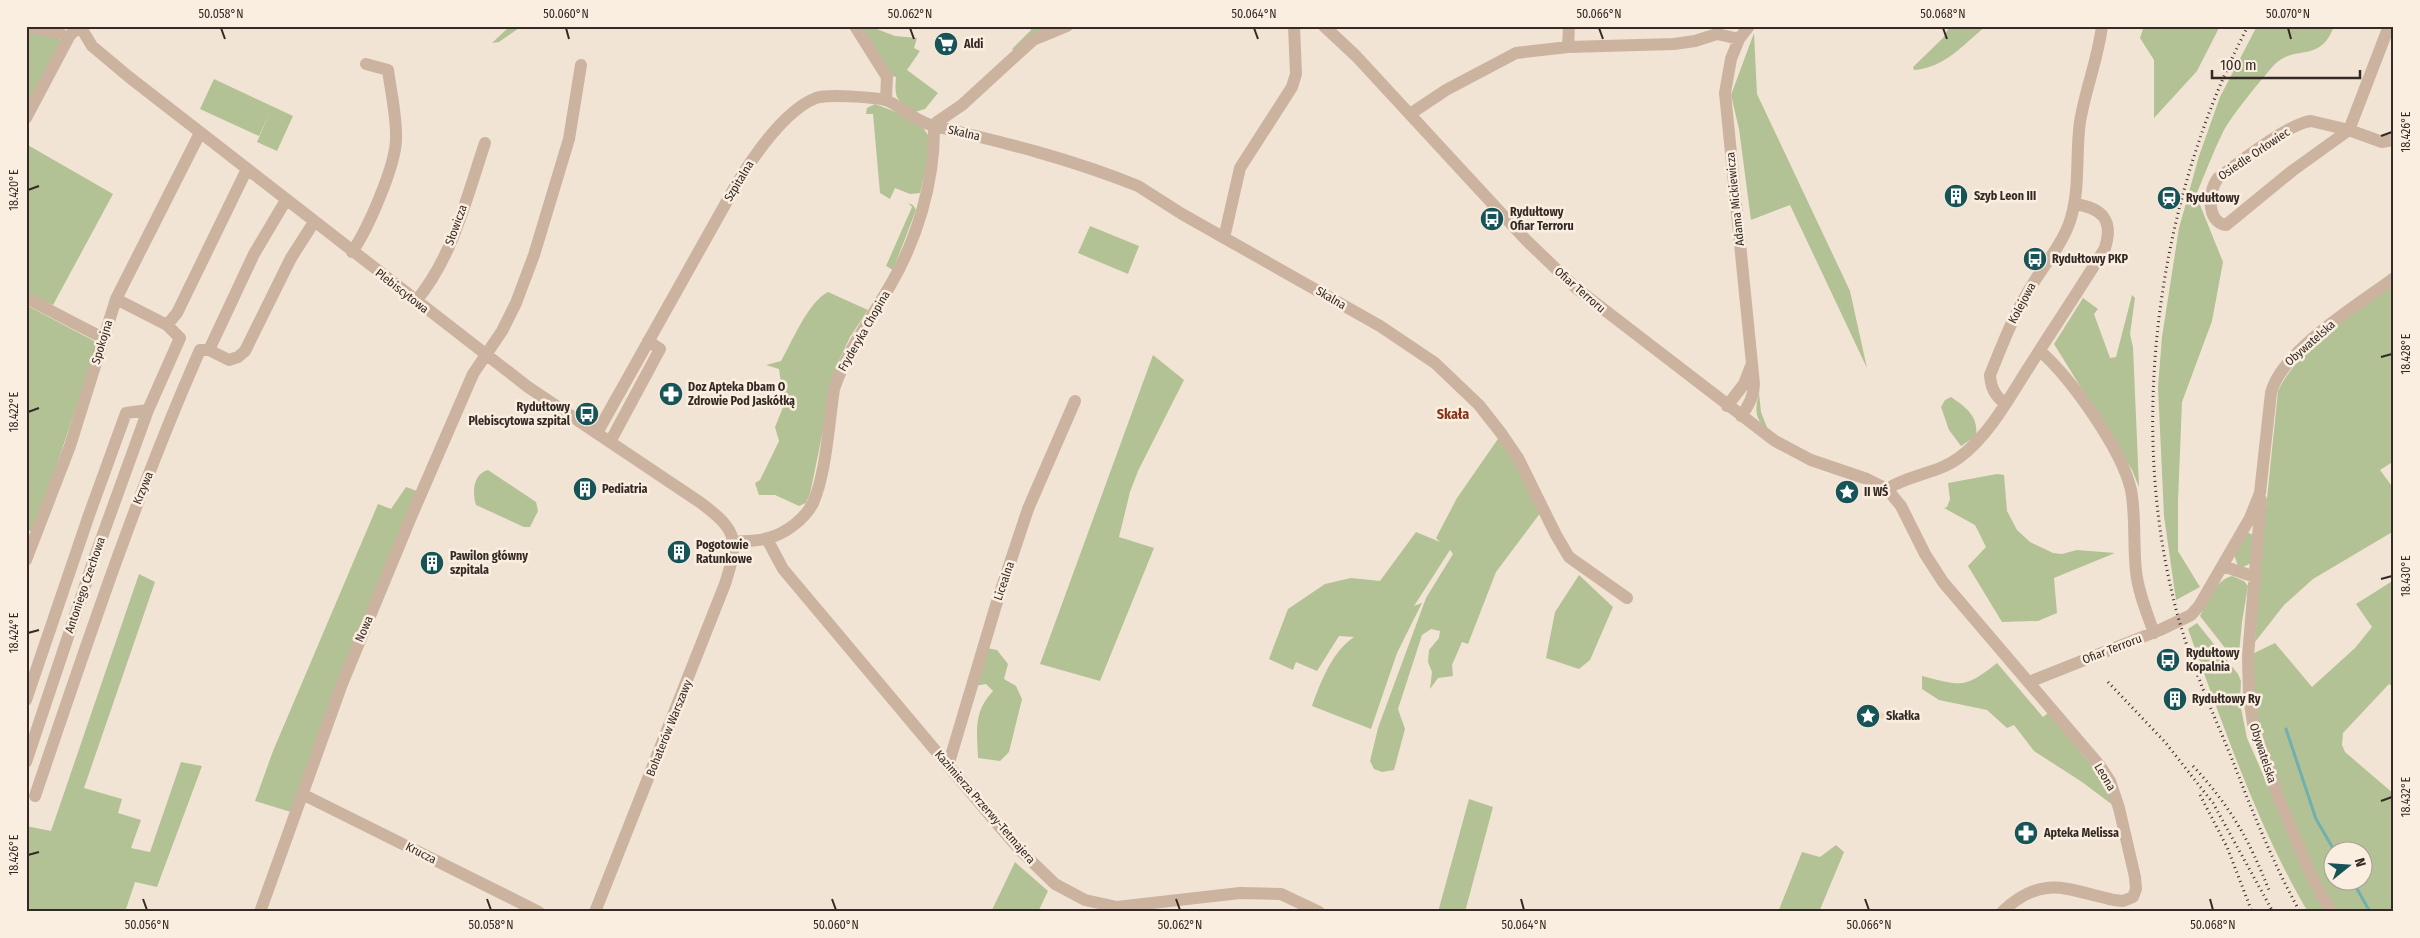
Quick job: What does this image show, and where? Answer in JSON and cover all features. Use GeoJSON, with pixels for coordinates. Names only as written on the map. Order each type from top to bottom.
{"type":"FeatureCollection","features":[{"type":"Feature","properties":{"kind":"street"},"geometry":{"type":"LineString","coordinates":[[26,118],[70,35],[80,26]]}},
{"type":"Feature","properties":{"kind":"street","name":"Plebiscytowa"},"geometry":{"type":"LineString","coordinates":[[80,26],[88,41],[97,51],[352,252],[528,387],[718,516],[729,530],[734,542]]}},
{"type":"Feature","properties":{"kind":"street"},"geometry":{"type":"LineString","coordinates":[[855,26],[887,76],[889,82],[886,100]]}},
{"type":"Feature","properties":{"kind":"street"},"geometry":{"type":"LineString","coordinates":[[934,126],[962,105],[1033,40],[1067,26]]}},
{"type":"Feature","properties":{"kind":"street"},"geometry":{"type":"LineString","coordinates":[[1224,238],[1240,168],[1292,87],[1296,74],[1294,26]]}},
{"type":"Feature","properties":{"kind":"street","name":"Ofiar Terroru"},"geometry":{"type":"LineString","coordinates":[[1324,26],[1340,40],[1565,279],[1727,406],[1775,441],[1828,467],[1867,479],[1887,489],[1900,506],[1925,554],[1943,582],[2029,682],[2154,633],[2138,588],[2131,493],[2126,473],[2101,429],[2063,374],[2040,351]]}},
{"type":"Feature","properties":{"kind":"street"},"geometry":{"type":"LineString","coordinates":[[1568,47],[1569,26]]}},
{"type":"Feature","properties":{"kind":"street","name":"Adama Mickiewicza"},"geometry":{"type":"LineString","coordinates":[[1741,416],[1754,391],[1725,106],[1728,70],[1740,32],[1749,26]]}},
{"type":"Feature","properties":{"kind":"street","name":"Kolejowa"},"geometry":{"type":"LineString","coordinates":[[2005,404],[1995,395],[1991,386],[1990,375],[2018,308],[2061,243],[2075,204],[2080,126],[2102,26]]}},
{"type":"Feature","properties":{"kind":"street"},"geometry":{"type":"LineString","coordinates":[[2349,130],[2389,26]]}},
{"type":"Feature","properties":{"kind":"street"},"geometry":{"type":"LineString","coordinates":[[26,27],[60,33]]}},
{"type":"Feature","properties":{"kind":"street"},"geometry":{"type":"LineString","coordinates":[[1410,114],[1446,90],[1516,53],[1568,47],[1674,44],[1695,41],[1717,34],[1740,32]]}},
{"type":"Feature","properties":{"kind":"street"},"geometry":{"type":"LineString","coordinates":[[352,252],[361,238],[394,158],[396,139],[388,70],[366,64]]}},
{"type":"Feature","properties":{"kind":"street","name":"Nowa"},"geometry":{"type":"LineString","coordinates":[[260,912],[342,684],[400,543],[473,374],[502,331],[516,303],[534,255],[569,139],[580,65]]}},
{"type":"Feature","properties":{"kind":"street","name":"Szpitalna"},"geometry":{"type":"LineString","coordinates":[[597,433],[736,185],[756,152],[770,135],[800,108],[816,98],[831,96],[886,100],[913,118],[934,126]]}},
{"type":"Feature","properties":{"kind":"street","name":"Osiedle Orłowiec"},"geometry":{"type":"LineString","coordinates":[[2349,130],[2292,171],[2226,225],[2219,224],[2215,220],[2211,197],[2212,188],[2218,178],[2303,122],[2311,121],[2349,130],[2382,142],[2394,141]]}},
{"type":"Feature","properties":{"kind":"street","name":"Skalna"},"geometry":{"type":"LineString","coordinates":[[934,126],[1031,148],[1094,168],[1138,186],[1224,238],[1380,326],[1428,357],[1479,405],[1518,458],[1569,557],[1628,598]]}},
{"type":"Feature","properties":{"kind":"street","name":"Fryderyka Chopina"},"geometry":{"type":"LineString","coordinates":[[734,542],[767,539],[787,529],[802,517],[812,504],[818,486],[834,389],[839,373],[845,359],[892,283],[909,249],[932,170],[934,126]]}},
{"type":"Feature","properties":{"kind":"street"},"geometry":{"type":"LineString","coordinates":[[2394,128],[2394,141]]}},
{"type":"Feature","properties":{"kind":"street","name":"Spokojna"},"geometry":{"type":"LineString","coordinates":[[26,560],[70,446],[116,299],[200,133]]}},
{"type":"Feature","properties":{"kind":"street","name":"Słowicza"},"geometry":{"type":"LineString","coordinates":[[416,301],[440,265],[454,234],[485,143]]}},
{"type":"Feature","properties":{"kind":"street"},"geometry":{"type":"LineString","coordinates":[[167,325],[177,313],[247,170]]}},
{"type":"Feature","properties":{"kind":"street","name":"Krzywa"},"geometry":{"type":"LineString","coordinates":[[35,796],[128,524],[204,350],[254,254],[286,200]]}},
{"type":"Feature","properties":{"kind":"street"},"geometry":{"type":"LineString","coordinates":[[1887,489],[1899,482],[1936,471],[1959,458],[1980,438],[2040,351],[2105,248],[2108,237],[2107,223],[2100,212],[2089,206],[2075,204]]}},
{"type":"Feature","properties":{"kind":"street"},"geometry":{"type":"LineString","coordinates":[[116,299],[167,325],[180,338],[204,350],[229,360],[238,357],[245,351],[291,258],[314,222]]}},
{"type":"Feature","properties":{"kind":"street","name":"Obywatelska"},"geometry":{"type":"LineString","coordinates":[[2332,912],[2314,882],[2277,794],[2253,723],[2249,697],[2248,656],[2261,506],[2260,493],[2269,404],[2275,378],[2286,363],[2329,326],[2394,278]]}},
{"type":"Feature","properties":{"kind":"street"},"geometry":{"type":"LineString","coordinates":[[26,298],[103,338]]}},
{"type":"Feature","properties":{"kind":"street","name":"Antoniego Czechowa"},"geometry":{"type":"LineString","coordinates":[[26,762],[94,559],[148,410],[180,338]]}},
{"type":"Feature","properties":{"kind":"street"},"geometry":{"type":"LineString","coordinates":[[610,442],[660,349],[648,342]]}},
{"type":"Feature","properties":{"kind":"street","name":"Adama Mickiewicza"},"geometry":{"type":"LineString","coordinates":[[1727,406],[1744,384],[1752,362]]}},
{"type":"Feature","properties":{"kind":"street","name":"Licealna"},"geometry":{"type":"LineString","coordinates":[[948,766],[996,605],[1028,509],[1075,401]]}},
{"type":"Feature","properties":{"kind":"street","name":"Antoniego Czechowa"},"geometry":{"type":"LineString","coordinates":[[26,700],[126,413],[148,410]]}},
{"type":"Feature","properties":{"kind":"street","name":"Obywatelska"},"geometry":{"type":"LineString","coordinates":[[2154,633],[2194,612],[2250,518],[2260,493]]}},
{"type":"Feature","properties":{"kind":"street","name":"Kazimierza Przerwy-Tetmajera"},"geometry":{"type":"LineString","coordinates":[[767,539],[783,569],[1022,852],[1055,884],[1085,900],[1117,907],[1240,893],[1282,894],[1319,912]]}},
{"type":"Feature","properties":{"kind":"street","name":"Bohaterów Warszawy"},"geometry":{"type":"LineString","coordinates":[[595,912],[726,584],[734,555],[734,542]]}},
{"type":"Feature","properties":{"kind":"street"},"geometry":{"type":"LineString","coordinates":[[2223,566],[2255,577]]}},
{"type":"Feature","properties":{"kind":"street","name":"Leona"},"geometry":{"type":"LineString","coordinates":[[2002,912],[2028,894],[2051,886],[2114,900],[2129,899],[2136,893],[2134,870],[2110,781],[2100,766],[2029,682]]}},
{"type":"Feature","properties":{"kind":"street","name":"Krucza"},"geometry":{"type":"LineString","coordinates":[[302,794],[539,912]]}},
{"type":"Feature","properties":{"kind":"green space"},"geometry":{"type":"Polygon","coordinates":[[[510,26],[522,26],[499,42],[492,43],[510,26]]]}},
{"type":"Feature","properties":{"kind":"green space"},"geometry":{"type":"Polygon","coordinates":[[[862,26],[869,26],[895,36],[917,38],[914,48],[920,51],[907,70],[938,93],[925,109],[915,112],[898,99],[896,95],[896,77],[892,76],[862,26]]]}},
{"type":"Feature","properties":{"kind":"green space"},"geometry":{"type":"Polygon","coordinates":[[[1030,26],[1056,26],[1015,51],[1012,49],[1031,30],[1030,26]]]}},
{"type":"Feature","properties":{"kind":"green space"},"geometry":{"type":"Polygon","coordinates":[[[1950,26],[1986,26],[1944,60],[1935,65],[1914,70],[1913,67],[1943,38],[1950,26]]]}},
{"type":"Feature","properties":{"kind":"green space"},"geometry":{"type":"Polygon","coordinates":[[[2144,26],[2220,26],[2197,71],[2154,118],[2154,60],[2140,38],[2144,26]]]}},
{"type":"Feature","properties":{"kind":"green space"},"geometry":{"type":"Polygon","coordinates":[[[2257,26],[2334,26],[2322,45],[2314,50],[2290,55],[2282,59],[2274,65],[2254,89],[2223,132],[2196,195],[2223,262],[2212,321],[2182,402],[2178,551],[2200,587],[2176,600],[2164,516],[2158,387],[2162,337],[2179,228],[2199,156],[2220,97],[2257,26]]]}},
{"type":"Feature","properties":{"kind":"green space"},"geometry":{"type":"Polygon","coordinates":[[[26,31],[60,38],[62,44],[26,112],[26,31]]]}},
{"type":"Feature","properties":{"kind":"green space"},"geometry":{"type":"Polygon","coordinates":[[[1754,33],[1757,94],[1850,291],[1867,368],[1790,205],[1751,220],[1739,129],[1731,95],[1754,33]]]}},
{"type":"Feature","properties":{"kind":"green space"},"geometry":{"type":"Polygon","coordinates":[[[214,79],[293,116],[277,151],[257,142],[270,112],[259,136],[200,109],[214,79]]]}},
{"type":"Feature","properties":{"kind":"green space"},"geometry":{"type":"Polygon","coordinates":[[[875,104],[896,112],[923,128],[928,135],[931,147],[920,193],[910,194],[895,188],[890,199],[880,193],[873,114],[866,114],[867,108],[875,104]]]}},
{"type":"Feature","properties":{"kind":"green space"},"geometry":{"type":"Polygon","coordinates":[[[26,144],[113,194],[53,305],[26,293],[26,144]]]}},
{"type":"Feature","properties":{"kind":"green space"},"geometry":{"type":"Polygon","coordinates":[[[908,203],[913,205],[916,210],[893,270],[886,266],[912,207],[908,203]]]}},
{"type":"Feature","properties":{"kind":"green space"},"geometry":{"type":"Polygon","coordinates":[[[1090,226],[1139,246],[1128,274],[1078,253],[1090,226]]]}},
{"type":"Feature","properties":{"kind":"green space"},"geometry":{"type":"Polygon","coordinates":[[[2394,283],[2394,461],[2380,470],[2394,489],[2394,531],[2313,579],[2284,605],[2255,642],[2262,548],[2278,391],[2299,360],[2329,331],[2394,283]]]}},
{"type":"Feature","properties":{"kind":"green space"},"geometry":{"type":"Polygon","coordinates":[[[828,292],[868,310],[850,337],[836,367],[810,494],[806,503],[799,506],[775,495],[759,495],[755,483],[760,480],[779,441],[775,427],[784,405],[779,369],[766,365],[781,361],[807,313],[828,292]]]}},
{"type":"Feature","properties":{"kind":"green space"},"geometry":{"type":"Polygon","coordinates":[[[2132,295],[2135,298],[2130,334],[2133,347],[2139,487],[2132,470],[2054,344],[2083,298],[2098,309],[2094,314],[2110,358],[2116,357],[2132,295]]]}},
{"type":"Feature","properties":{"kind":"green space"},"geometry":{"type":"Polygon","coordinates":[[[26,305],[98,343],[34,532],[26,531],[26,305]]]}},
{"type":"Feature","properties":{"kind":"green space"},"geometry":{"type":"Polygon","coordinates":[[[1153,355],[1184,380],[1138,471],[1130,492],[1119,537],[1154,548],[1100,681],[1040,664],[1153,355]]]}},
{"type":"Feature","properties":{"kind":"green space"},"geometry":{"type":"Polygon","coordinates":[[[1759,393],[1761,412],[1768,430],[1758,418],[1757,404],[1759,393]]]}},
{"type":"Feature","properties":{"kind":"green space"},"geometry":{"type":"Polygon","coordinates":[[[1951,397],[1970,413],[1975,423],[1976,436],[1961,446],[1949,430],[1941,407],[1945,400],[1951,397]]]}},
{"type":"Feature","properties":{"kind":"green space"},"geometry":{"type":"Polygon","coordinates":[[[1500,436],[1541,512],[1496,572],[1468,644],[1462,642],[1452,665],[1453,676],[1438,678],[1430,689],[1432,672],[1428,662],[1429,650],[1439,638],[1440,631],[1431,629],[1422,635],[1398,709],[1405,729],[1394,770],[1382,772],[1374,769],[1370,761],[1378,728],[1426,598],[1453,554],[1450,550],[1414,606],[1422,603],[1397,653],[1371,729],[1312,706],[1323,677],[1333,659],[1346,643],[1354,637],[1339,636],[1317,671],[1296,662],[1293,670],[1269,659],[1288,609],[1325,584],[1351,578],[1380,581],[1416,532],[1440,542],[1436,538],[1457,498],[1500,436]]]}},
{"type":"Feature","properties":{"kind":"green space"},"geometry":{"type":"Polygon","coordinates":[[[488,470],[536,502],[538,511],[530,527],[524,527],[476,505],[474,495],[475,484],[479,475],[488,470]]]}},
{"type":"Feature","properties":{"kind":"green space"},"geometry":{"type":"Polygon","coordinates":[[[1997,474],[2004,475],[2007,511],[2017,530],[2030,542],[2053,553],[2062,554],[2077,550],[2115,553],[2054,578],[2057,613],[2038,621],[2002,622],[1968,566],[1986,547],[1975,525],[1944,508],[1947,507],[1950,499],[1948,483],[1997,474]]]}},
{"type":"Feature","properties":{"kind":"green space"},"geometry":{"type":"Polygon","coordinates":[[[406,487],[417,491],[291,812],[255,801],[273,751],[378,504],[391,509],[406,487]]]}},
{"type":"Feature","properties":{"kind":"green space"},"geometry":{"type":"Polygon","coordinates":[[[2249,533],[2255,536],[2251,563],[2243,567],[2238,566],[2234,555],[2246,534],[2249,533]]]}},
{"type":"Feature","properties":{"kind":"green space"},"geometry":{"type":"Polygon","coordinates":[[[139,574],[155,582],[84,788],[122,799],[118,813],[141,820],[131,848],[150,852],[181,762],[202,766],[157,887],[135,882],[125,912],[112,910],[111,912],[26,912],[26,826],[51,831],[139,574]]]}},
{"type":"Feature","properties":{"kind":"green space"},"geometry":{"type":"Polygon","coordinates":[[[1579,575],[1613,607],[1590,660],[1579,669],[1546,658],[1555,612],[1579,575]]]}},
{"type":"Feature","properties":{"kind":"green space"},"geometry":{"type":"Polygon","coordinates":[[[2232,576],[2244,581],[2248,586],[2239,654],[2236,662],[2200,616],[2209,598],[2221,582],[2232,576]]]}},
{"type":"Feature","properties":{"kind":"green space"},"geometry":{"type":"Polygon","coordinates":[[[2394,580],[2394,688],[2389,684],[2343,733],[2342,745],[2345,752],[2394,794],[2394,912],[2332,912],[2322,890],[2372,890],[2372,840],[2322,840],[2322,889],[2259,746],[2248,656],[2275,643],[2312,687],[2355,648],[2372,627],[2356,604],[2394,580]]]}},
{"type":"Feature","properties":{"kind":"green space"},"geometry":{"type":"Polygon","coordinates":[[[2197,623],[2238,674],[2241,681],[2240,703],[2247,738],[2326,912],[2308,912],[2273,845],[2227,737],[2188,629],[2197,623]]]}},
{"type":"Feature","properties":{"kind":"green space"},"geometry":{"type":"Polygon","coordinates":[[[987,648],[997,650],[1008,664],[1004,679],[1016,686],[1022,699],[1009,752],[1000,761],[978,758],[977,730],[979,714],[993,691],[986,684],[975,686],[987,648]]]}},
{"type":"Feature","properties":{"kind":"green space"},"geometry":{"type":"Polygon","coordinates":[[[1997,663],[2043,717],[2048,713],[2108,785],[2114,806],[2082,782],[2034,751],[2014,725],[2007,728],[1987,710],[1939,700],[1922,689],[1922,676],[1946,682],[1962,683],[1977,677],[1997,663]]]}},
{"type":"Feature","properties":{"kind":"green space"},"geometry":{"type":"Polygon","coordinates":[[[1469,799],[1493,807],[1465,912],[1438,912],[1469,799]]]}},
{"type":"Feature","properties":{"kind":"green space"},"geometry":{"type":"Polygon","coordinates":[[[1836,845],[1844,852],[1819,912],[1778,912],[1802,852],[1820,857],[1836,845]]]}},
{"type":"Feature","properties":{"kind":"green space"},"geometry":{"type":"Polygon","coordinates":[[[1015,862],[1048,891],[1038,912],[991,912],[1015,862]]]}},
{"type":"Feature","properties":{"kind":"shaded area"},"geometry":{"type":"Polygon","coordinates":[[[1856,711],[1885,713],[1886,718],[1864,719],[1855,716],[1856,711]]]}},
{"type":"Feature","properties":{"kind":"waterway"},"geometry":{"type":"LineString","coordinates":[[2286,729],[2316,819],[2328,840]]}},
{"type":"Feature","properties":{"kind":"waterway"},"geometry":{"type":"LineString","coordinates":[[2358,890],[2370,912]]}},
{"type":"Feature","properties":{"kind":"railway"},"geometry":{"type":"LineString","coordinates":[[2248,26],[2218,91],[2193,160],[2174,232],[2161,305],[2154,379],[2153,453],[2160,526],[2178,618],[2199,679],[2255,817],[2300,912]]}},
{"type":"Feature","properties":{"kind":"railway"},"geometry":{"type":"LineString","coordinates":[[2108,682],[2165,742],[2213,803],[2273,912]]}},
{"type":"Feature","properties":{"kind":"railway"},"geometry":{"type":"LineString","coordinates":[[2193,766],[2229,810],[2255,857],[2270,893]]}},
{"type":"Feature","properties":{"kind":"railway"},"geometry":{"type":"LineString","coordinates":[[2200,795],[2227,847],[2252,912]]}},
{"type":"Feature","properties":{"kind":"place","name":"Aldi"},"geometry":{"type":"Point","coordinates":[946,44]}},
{"type":"Feature","properties":{"kind":"place","name":"Szyb Leon III"},"geometry":{"type":"Point","coordinates":[1956,196]}},
{"type":"Feature","properties":{"kind":"place","name":"Rydułtowy"},"geometry":{"type":"Point","coordinates":[2169,198]}},
{"type":"Feature","properties":{"kind":"place","name":"Rydułtowy Ofiar Terroru"},"geometry":{"type":"Point","coordinates":[1492,219]}},
{"type":"Feature","properties":{"kind":"place","name":"Rydułtowy PKP"},"geometry":{"type":"Point","coordinates":[2035,259]}},
{"type":"Feature","properties":{"kind":"place","name":"Doz Apteka Dbam O Zdrowie Pod Jaskółką"},"geometry":{"type":"Point","coordinates":[671,394]}},
{"type":"Feature","properties":{"kind":"place","name":"Rydułtowy Plebiscytowa szpital"},"geometry":{"type":"Point","coordinates":[587,414]}},
{"type":"Feature","properties":{"kind":"place","name":"Pediatria"},"geometry":{"type":"Point","coordinates":[585,489]}},
{"type":"Feature","properties":{"kind":"place","name":"II WŚ"},"geometry":{"type":"Point","coordinates":[1847,492]}},
{"type":"Feature","properties":{"kind":"place","name":"Pogotowie Ratunkowe"},"geometry":{"type":"Point","coordinates":[679,552]}},
{"type":"Feature","properties":{"kind":"place","name":"Pawilon główny szpitala"},"geometry":{"type":"Point","coordinates":[432,563]}},
{"type":"Feature","properties":{"kind":"place","name":"Rydułtowy Kopalnia"},"geometry":{"type":"Point","coordinates":[2168,660]}},
{"type":"Feature","properties":{"kind":"place","name":"Rydułtowy Ry"},"geometry":{"type":"Point","coordinates":[2175,699]}},
{"type":"Feature","properties":{"kind":"place","name":"Skałka"},"geometry":{"type":"Point","coordinates":[1868,716]}},
{"type":"Feature","properties":{"kind":"place","name":"Apteka Melissa"},"geometry":{"type":"Point","coordinates":[2026,833]}},
{"type":"Feature","properties":{"kind":"district","name":"Skała"},"geometry":{"type":"Point","coordinates":[1453,414]}}]}
